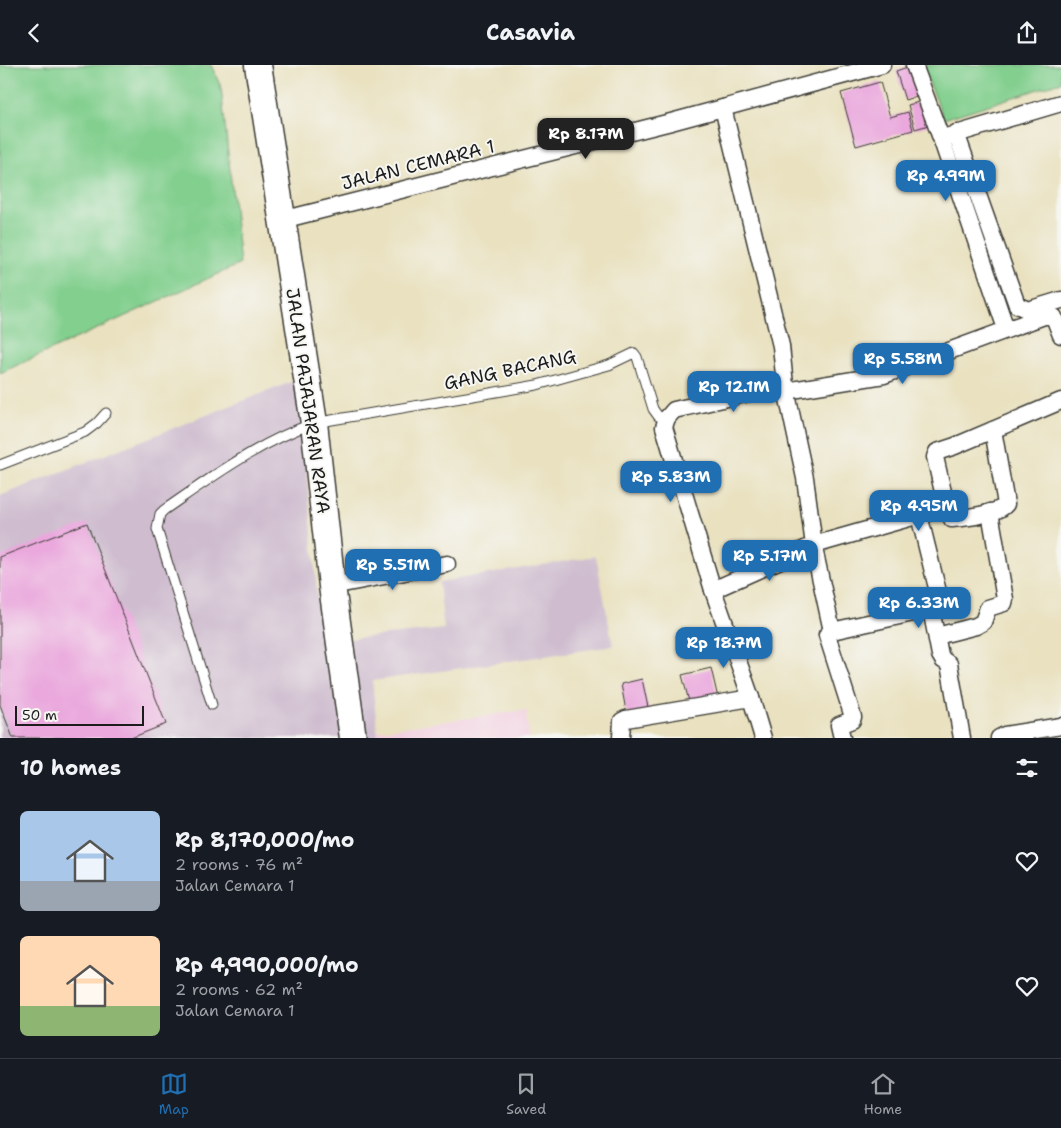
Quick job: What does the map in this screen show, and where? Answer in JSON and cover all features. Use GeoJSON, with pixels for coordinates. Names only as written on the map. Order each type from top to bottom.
{"type":"FeatureCollection","features":[{"type":"Feature","properties":{"kind":"main road","name":"JALAN PAJAJARAN RAYA"},"geometry":{"type":"LineString","coordinates":[[258,65],[314,423],[332,586],[353,738]]}},
{"type":"Feature","properties":{"kind":"street","name":"JALAN CEMARA 1"},"geometry":{"type":"LineString","coordinates":[[282,220],[723,108],[882,65]]}},
{"type":"Feature","properties":{"kind":"street"},"geometry":{"type":"LineString","coordinates":[[914,65],[949,136],[1017,305],[1028,310],[1061,300]]}},
{"type":"Feature","properties":{"kind":"street"},"geometry":{"type":"LineString","coordinates":[[949,136],[1061,103]]}},
{"type":"Feature","properties":{"kind":"street"},"geometry":{"type":"LineString","coordinates":[[723,108],[781,346],[786,388],[805,477],[814,545],[832,631]]}},
{"type":"Feature","properties":{"kind":"street"},"geometry":{"type":"LineString","coordinates":[[949,136],[1006,329]]}},
{"type":"Feature","properties":{"kind":"street"},"geometry":{"type":"LineString","coordinates":[[763,738],[752,698],[713,590],[664,427],[667,418],[674,410],[786,388],[884,375],[1006,329],[1055,313],[1054,317],[1061,335]]}},
{"type":"Feature","properties":{"kind":"street"},"geometry":{"type":"LineString","coordinates":[[993,430],[1006,504],[1002,509],[952,519],[946,505],[935,457],[937,452],[1061,401]]}},
{"type":"Feature","properties":{"kind":"street"},"geometry":{"type":"LineString","coordinates":[[713,590],[814,545],[919,515],[946,505]]}},
{"type":"Feature","properties":{"kind":"street"},"geometry":{"type":"LineString","coordinates":[[936,636],[976,626],[983,622],[988,608],[1004,603],[1005,599],[990,512]]}},
{"type":"Feature","properties":{"kind":"street"},"geometry":{"type":"LineString","coordinates":[[842,738],[839,725],[852,720],[854,717],[826,635],[832,631],[931,609],[941,604],[919,515]]}},
{"type":"Feature","properties":{"kind":"street"},"geometry":{"type":"LineString","coordinates":[[332,586],[448,564]]}},
{"type":"Feature","properties":{"kind":"street"},"geometry":{"type":"LineString","coordinates":[[931,609],[943,660],[949,664],[962,738]]}},
{"type":"Feature","properties":{"kind":"street"},"geometry":{"type":"LineString","coordinates":[[621,738],[622,721],[626,719],[752,698]]}},
{"type":"Feature","properties":{"kind":"street"},"geometry":{"type":"LineString","coordinates":[[999,738],[1005,735],[1061,726]]}},
{"type":"Feature","properties":{"kind":"lane","name":"GANG BACANG"},"geometry":{"type":"LineString","coordinates":[[314,423],[537,385],[610,365],[634,353],[638,357],[653,409],[658,416],[667,418]]}},
{"type":"Feature","properties":{"kind":"lane"},"geometry":{"type":"LineString","coordinates":[[0,465],[85,432],[106,413]]}},
{"type":"Feature","properties":{"kind":"lane"},"geometry":{"type":"LineString","coordinates":[[212,705],[157,529],[160,514],[238,459],[289,431],[314,423]]}},
{"type":"Feature","properties":{"kind":"shaded area"},"geometry":{"type":"Polygon","coordinates":[[[299,379],[321,642],[444,629],[439,582],[596,556],[613,646],[372,681],[378,738],[0,738],[0,496],[299,379]]]}},
{"type":"Feature","properties":{"kind":"shaded area"},"geometry":{"type":"Polygon","coordinates":[[[526,710],[529,738],[378,738],[377,731],[526,710]]]}},
{"type":"Feature","properties":{"kind":"green space"},"geometry":{"type":"Polygon","coordinates":[[[0,65],[211,65],[221,87],[240,264],[0,373],[0,65]]]}},
{"type":"Feature","properties":{"kind":"green space"},"geometry":{"type":"Polygon","coordinates":[[[922,65],[1061,65],[1061,82],[944,119],[922,65]]]}},
{"type":"Feature","properties":{"kind":"building"},"geometry":{"type":"Polygon","coordinates":[[[910,66],[920,95],[905,100],[896,71],[910,66]]]}},
{"type":"Feature","properties":{"kind":"building"},"geometry":{"type":"Polygon","coordinates":[[[880,82],[890,117],[908,112],[913,130],[856,146],[841,93],[880,82]]]}},
{"type":"Feature","properties":{"kind":"building"},"geometry":{"type":"Polygon","coordinates":[[[922,101],[929,125],[915,129],[908,105],[922,101]]]}},
{"type":"Feature","properties":{"kind":"building"},"geometry":{"type":"Polygon","coordinates":[[[87,523],[166,724],[131,738],[13,738],[0,705],[0,557],[87,523]]]}},
{"type":"Feature","properties":{"kind":"building"},"geometry":{"type":"Polygon","coordinates":[[[711,668],[718,698],[690,705],[682,675],[711,668]]]}},
{"type":"Feature","properties":{"kind":"building"},"geometry":{"type":"Polygon","coordinates":[[[642,679],[649,712],[627,716],[621,684],[642,679]]]}}]}
